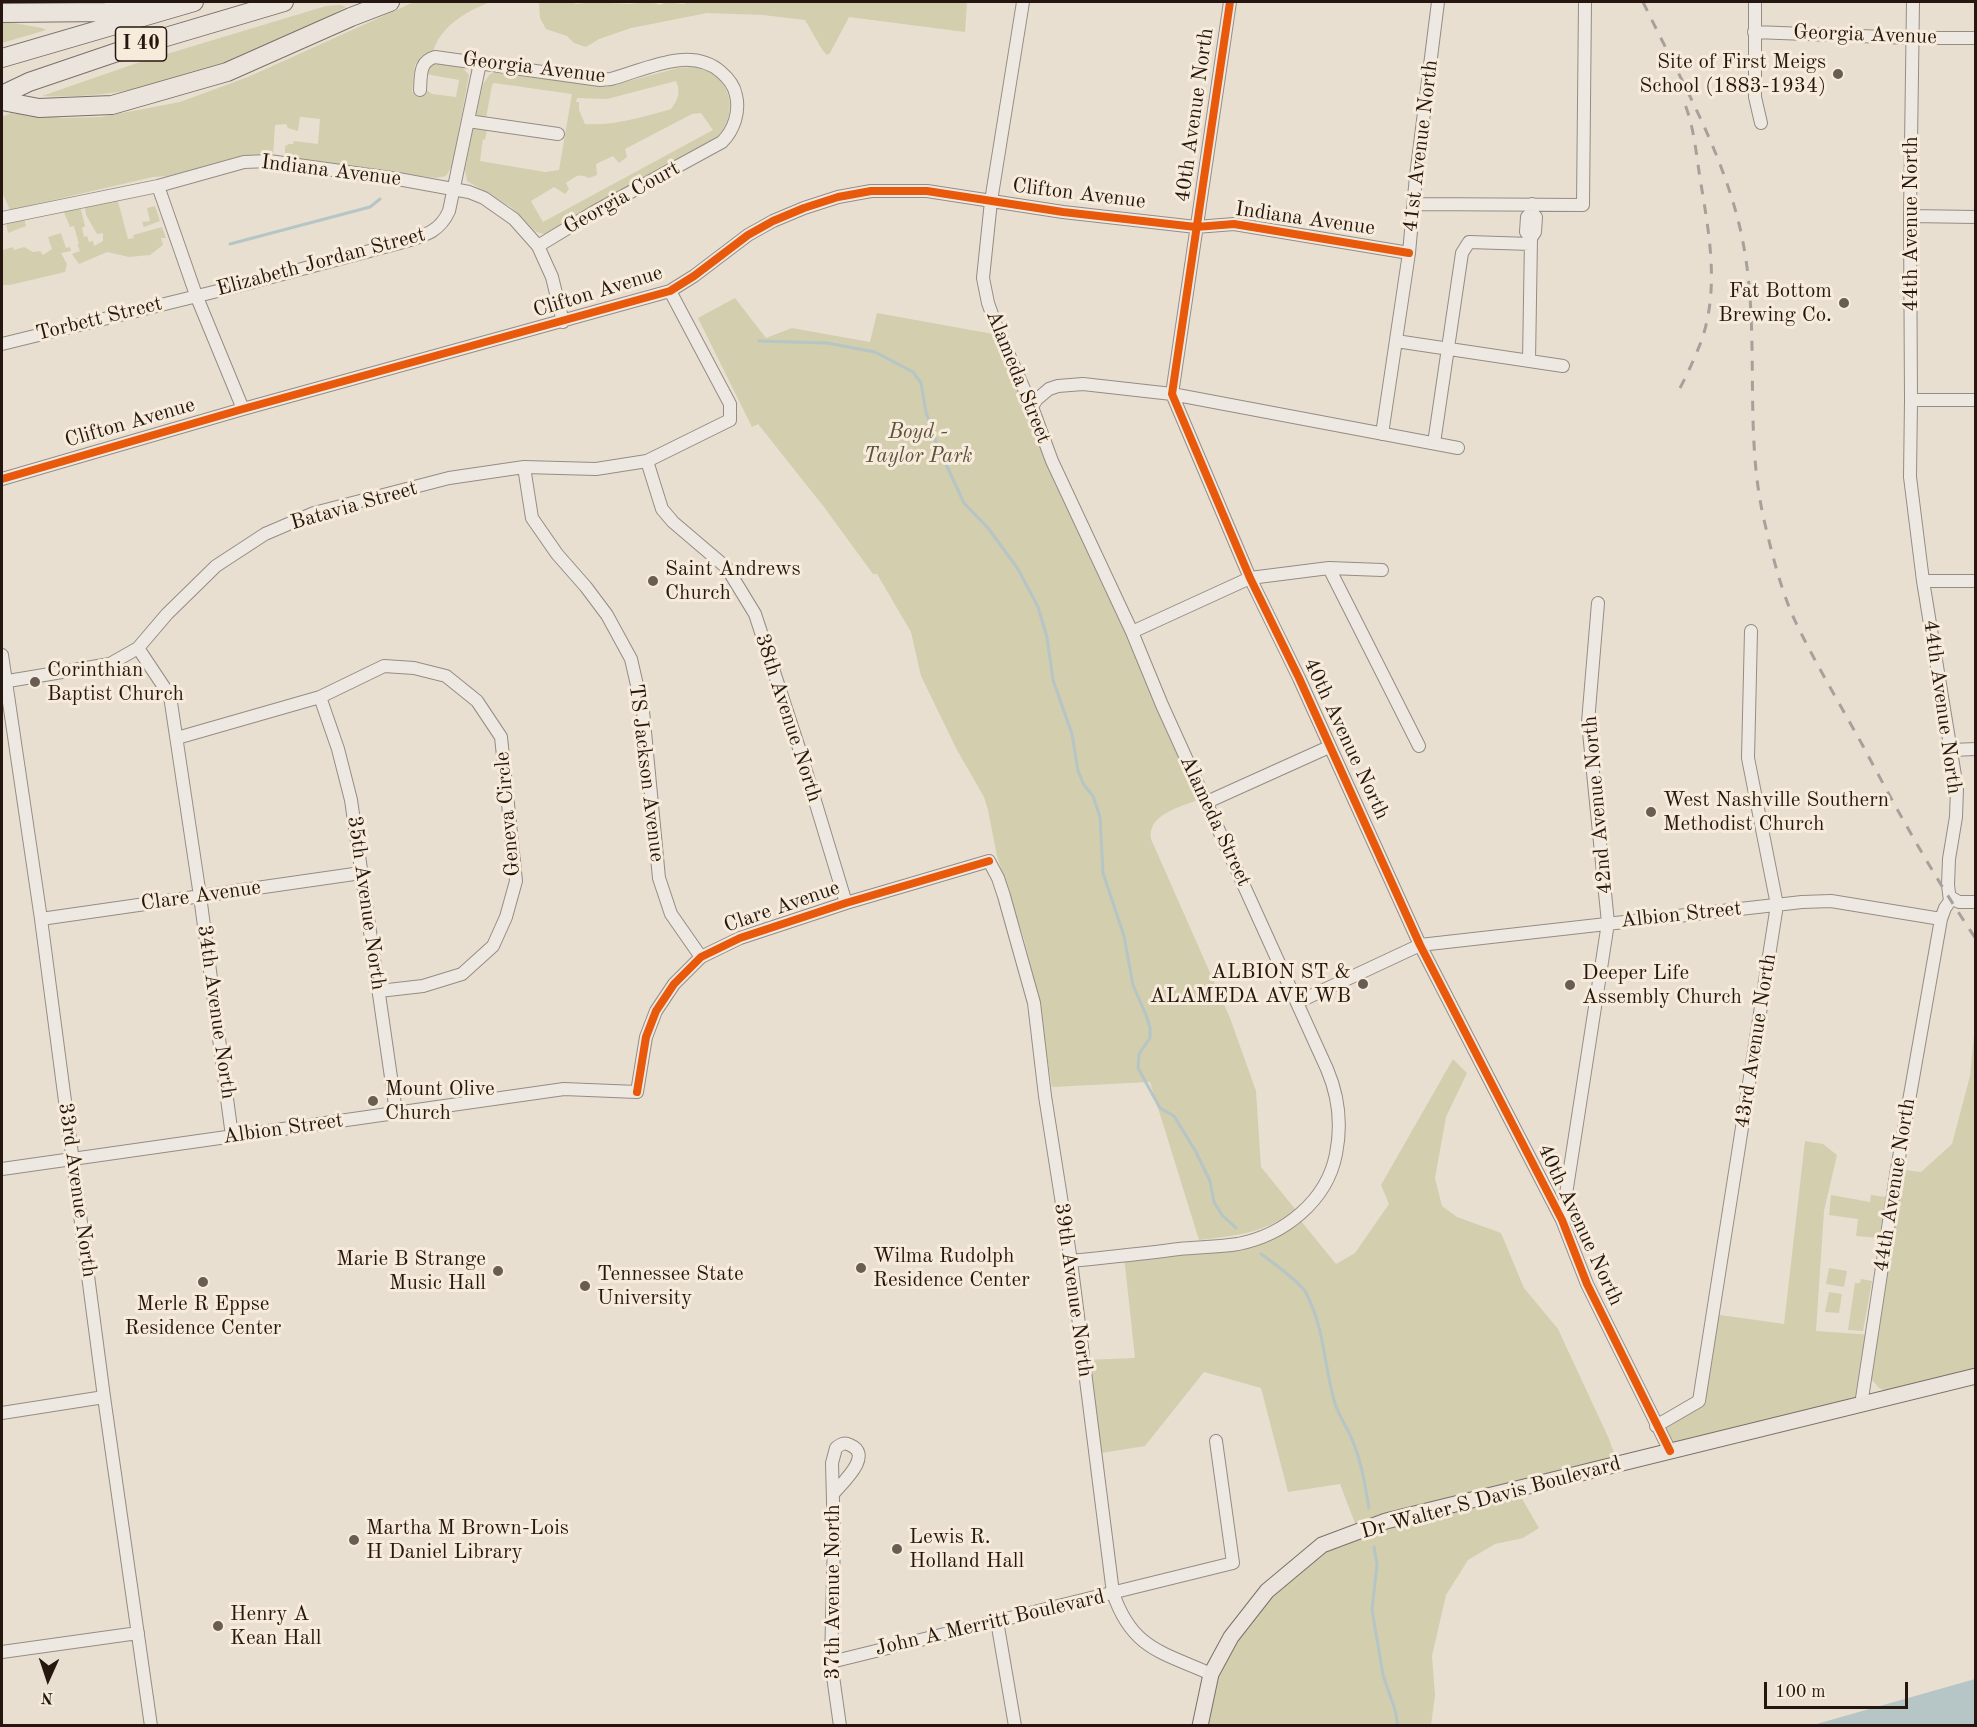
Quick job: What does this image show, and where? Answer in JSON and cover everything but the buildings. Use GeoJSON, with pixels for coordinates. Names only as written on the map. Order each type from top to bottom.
{"type":"FeatureCollection","features":[{"type":"Feature","properties":{"kind":"highway"},"geometry":{"type":"LineString","coordinates":[[2,13],[106,12],[156,2]]}},
{"type":"Feature","properties":{"kind":"highway","name":"I 40"},"geometry":{"type":"LineString","coordinates":[[2,58],[194,2]]}},
{"type":"Feature","properties":{"kind":"highway","name":"I 40"},"geometry":{"type":"LineString","coordinates":[[2,95],[29,82],[132,47],[284,2]]}},
{"type":"Feature","properties":{"kind":"highway"},"geometry":{"type":"LineString","coordinates":[[2,101],[39,108],[112,105],[227,72],[390,2]]}},
{"type":"Feature","properties":{"kind":"main road","name":"Dr Walter S Davis Boulevard"},"geometry":{"type":"LineString","coordinates":[[1200,1725],[1210,1674],[1231,1637],[1267,1591],[1322,1545],[1386,1521],[1976,1376]]}},
{"type":"Feature","properties":{"kind":"street"},"geometry":{"type":"LineString","coordinates":[[991,201],[1023,2]]}},
{"type":"Feature","properties":{"kind":"street","name":"40th Avenue North"},"geometry":{"type":"LineString","coordinates":[[1230,2],[1172,394],[1250,578],[1299,678],[1420,945],[1562,1220],[1587,1284],[1670,1451]]}},
{"type":"Feature","properties":{"kind":"street","name":"41st Avenue North"},"geometry":{"type":"LineString","coordinates":[[1382,434],[1408,253],[1438,2]]}},
{"type":"Feature","properties":{"kind":"street"},"geometry":{"type":"LineString","coordinates":[[1413,204],[1532,209],[1583,205],[1586,2]]}},
{"type":"Feature","properties":{"kind":"street"},"geometry":{"type":"LineString","coordinates":[[1755,2],[1755,97],[1761,123]]}},
{"type":"Feature","properties":{"kind":"street","name":"44th Avenue North"},"geometry":{"type":"LineString","coordinates":[[1861,1405],[1897,1169],[1941,919],[1950,897],[1949,860],[1956,817],[1957,788],[1923,580],[1910,477],[1913,2]]}},
{"type":"Feature","properties":{"kind":"street","name":"Georgia Avenue"},"geometry":{"type":"LineString","coordinates":[[1754,32],[1976,38]]}},
{"type":"Feature","properties":{"kind":"street","name":"Georgia Avenue"},"geometry":{"type":"LineString","coordinates":[[420,90],[422,68],[427,60],[435,57],[605,80],[680,59],[693,59],[707,62],[733,86]]}},
{"type":"Feature","properties":{"kind":"street"},"geometry":{"type":"LineString","coordinates":[[454,189],[480,63]]}},
{"type":"Feature","properties":{"kind":"street","name":"Georgia Court"},"geometry":{"type":"LineString","coordinates":[[538,246],[594,212],[722,142],[736,118],[737,102],[733,86]]}},
{"type":"Feature","properties":{"kind":"street"},"geometry":{"type":"LineString","coordinates":[[468,121],[558,134]]}},
{"type":"Feature","properties":{"kind":"street","name":"Indiana Avenue"},"geometry":{"type":"LineString","coordinates":[[2,218],[158,186],[252,160],[323,168],[469,192],[500,208],[514,219],[538,246]]}},
{"type":"Feature","properties":{"kind":"street"},"geometry":{"type":"LineString","coordinates":[[158,186],[196,295],[243,409]]}},
{"type":"Feature","properties":{"kind":"street","name":"Elizabeth Jordan Street"},"geometry":{"type":"LineString","coordinates":[[196,295],[430,233],[441,225],[447,215],[454,189]]}},
{"type":"Feature","properties":{"kind":"street","name":"Clifton Avenue"},"geometry":{"type":"LineString","coordinates":[[2,479],[243,409],[670,291],[694,276],[748,235],[804,208],[838,197],[871,191],[927,191],[1063,212],[1196,227]]}},
{"type":"Feature","properties":{"kind":"street","name":"Alameda Street"},"geometry":{"type":"LineString","coordinates":[[991,201],[983,278],[988,303],[997,328],[1032,407],[1052,461],[1132,632],[1162,705],[1332,1080],[1340,1120],[1334,1163],[1326,1182],[1313,1201],[1278,1230],[1237,1244],[1071,1261]]}},
{"type":"Feature","properties":{"kind":"street"},"geometry":{"type":"LineString","coordinates":[[1529,361],[1531,241],[1535,232],[1536,218],[1532,209]]}},
{"type":"Feature","properties":{"kind":"street"},"geometry":{"type":"LineString","coordinates":[[1910,216],[1976,217]]}},
{"type":"Feature","properties":{"kind":"street","name":"Indiana Avenue"},"geometry":{"type":"LineString","coordinates":[[1196,227],[1234,224],[1408,253]]}},
{"type":"Feature","properties":{"kind":"street"},"geometry":{"type":"LineString","coordinates":[[1434,443],[1462,253],[1469,242],[1531,241]]}},
{"type":"Feature","properties":{"kind":"street"},"geometry":{"type":"LineString","coordinates":[[538,246],[552,277],[563,322]]}},
{"type":"Feature","properties":{"kind":"street","name":"Batavia Street"},"geometry":{"type":"LineString","coordinates":[[3,682],[110,664],[138,648],[167,614],[216,567],[265,534],[314,513],[449,478],[524,467],[596,469],[647,461],[730,420],[730,404],[670,291]]}},
{"type":"Feature","properties":{"kind":"street","name":"Torbett Street"},"geometry":{"type":"LineString","coordinates":[[2,344],[196,295]]}},
{"type":"Feature","properties":{"kind":"street"},"geometry":{"type":"LineString","coordinates":[[1396,341],[1563,366]]}},
{"type":"Feature","properties":{"kind":"street"},"geometry":{"type":"LineString","coordinates":[[1032,407],[1043,393],[1058,386],[1083,384],[1172,394],[1458,448]]}},
{"type":"Feature","properties":{"kind":"street"},"geometry":{"type":"LineString","coordinates":[[1911,400],[1976,400]]}},
{"type":"Feature","properties":{"kind":"street","name":"38th Avenue North"},"geometry":{"type":"LineString","coordinates":[[647,461],[662,509],[727,568],[755,614],[846,903]]}},
{"type":"Feature","properties":{"kind":"street","name":"TS Jackson Avenue"},"geometry":{"type":"LineString","coordinates":[[524,467],[532,518],[557,554],[607,615],[630,658],[643,711],[659,878],[670,914],[701,957]]}},
{"type":"Feature","properties":{"kind":"street"},"geometry":{"type":"LineString","coordinates":[[1329,568],[1419,746]]}},
{"type":"Feature","properties":{"kind":"street"},"geometry":{"type":"LineString","coordinates":[[1132,632],[1250,578],[1329,568],[1382,570]]}},
{"type":"Feature","properties":{"kind":"street"},"geometry":{"type":"LineString","coordinates":[[1923,580],[1976,581]]}},
{"type":"Feature","properties":{"kind":"street","name":"42nd Avenue North"},"geometry":{"type":"LineString","coordinates":[[1562,1220],[1608,923],[1588,722],[1598,603]]}},
{"type":"Feature","properties":{"kind":"street","name":"43rd Avenue North"},"geometry":{"type":"LineString","coordinates":[[1656,1426],[1699,1401],[1777,904],[1748,758],[1751,631]]}},
{"type":"Feature","properties":{"kind":"street","name":"34th Avenue North"},"geometry":{"type":"LineString","coordinates":[[138,648],[170,696],[200,896],[232,1136]]}},
{"type":"Feature","properties":{"kind":"street","name":"33rd Avenue North"},"geometry":{"type":"LineString","coordinates":[[2,656],[3,682],[41,919],[104,1397],[151,1725]]}},
{"type":"Feature","properties":{"kind":"street","name":"Geneva Circle"},"geometry":{"type":"LineString","coordinates":[[177,738],[320,697],[384,666],[414,668],[446,676],[477,701],[501,737],[516,881],[506,917],[493,946],[462,974],[423,986],[379,992]]}},
{"type":"Feature","properties":{"kind":"street","name":"35th Avenue North"},"geometry":{"type":"LineString","coordinates":[[320,697],[338,749],[351,800],[396,1112]]}},
{"type":"Feature","properties":{"kind":"street"},"geometry":{"type":"LineString","coordinates":[[1207,802],[1329,747]]}},
{"type":"Feature","properties":{"kind":"street"},"geometry":{"type":"LineString","coordinates":[[1951,750],[1976,749]]}},
{"type":"Feature","properties":{"kind":"street","name":"Clare Avenue"},"geometry":{"type":"LineString","coordinates":[[637,1092],[643,1049],[656,1011],[675,984],[701,957],[740,938],[846,903],[989,861]]}},
{"type":"Feature","properties":{"kind":"street","name":"39th Avenue North"},"geometry":{"type":"LineString","coordinates":[[989,861],[1004,896],[1034,1003],[1045,1096],[1071,1261],[1113,1593],[1124,1620],[1140,1640],[1160,1652],[1210,1674]]}},
{"type":"Feature","properties":{"kind":"street","name":"Clare Avenue"},"geometry":{"type":"LineString","coordinates":[[41,919],[361,873]]}},
{"type":"Feature","properties":{"kind":"street"},"geometry":{"type":"LineString","coordinates":[[1950,897],[1959,902],[1976,902]]}},
{"type":"Feature","properties":{"kind":"street","name":"Albion Street"},"geometry":{"type":"LineString","coordinates":[[1298,1002],[1420,945],[1777,904],[1831,902],[1941,919]]}},
{"type":"Feature","properties":{"kind":"street","name":"Albion Street"},"geometry":{"type":"LineString","coordinates":[[2,1169],[564,1089],[637,1092]]}},
{"type":"Feature","properties":{"kind":"street"},"geometry":{"type":"LineString","coordinates":[[2,1413],[104,1397]]}},
{"type":"Feature","properties":{"kind":"street","name":"John A Merritt Boulevard"},"geometry":{"type":"LineString","coordinates":[[831,1662],[1233,1563],[1216,1441]]}},
{"type":"Feature","properties":{"kind":"street","name":"37th Avenue North"},"geometry":{"type":"LineString","coordinates":[[833,1494],[831,1662],[840,1725]]}},
{"type":"Feature","properties":{"kind":"street"},"geometry":{"type":"LineString","coordinates":[[997,1621],[1015,1725]]}},
{"type":"Feature","properties":{"kind":"street"},"geometry":{"type":"LineString","coordinates":[[2,1652],[138,1633]]}},
{"type":"Feature","properties":{"kind":"green space"},"geometry":{"type":"Polygon","coordinates":[[[414,2],[490,2],[454,22],[440,36],[432,55],[422,56],[415,65],[412,92],[428,91],[432,94],[456,97],[459,80],[426,74],[425,70],[432,63],[462,67],[469,75],[452,166],[446,176],[436,178],[285,158],[285,146],[293,144],[294,141],[318,144],[320,119],[300,117],[298,131],[288,128],[286,124],[275,125],[273,156],[270,154],[246,156],[168,176],[153,177],[10,210],[2,192],[2,117],[11,113],[63,118],[101,117],[180,102],[248,77],[414,2]]]}},
{"type":"Feature","properties":{"kind":"green space"},"geometry":{"type":"Polygon","coordinates":[[[539,2],[628,4],[651,2],[660,5],[666,2],[683,4],[689,2],[967,2],[965,32],[849,17],[827,55],[805,20],[763,15],[707,13],[631,28],[599,39],[586,47],[574,43],[567,36],[546,29],[540,18],[539,2]]]}},
{"type":"Feature","properties":{"kind":"green space"},"geometry":{"type":"Polygon","coordinates":[[[326,6],[346,7],[274,42],[199,72],[122,91],[82,96],[42,96],[137,63],[326,6]]]}},
{"type":"Feature","properties":{"kind":"green space"},"geometry":{"type":"Polygon","coordinates":[[[2,21],[42,28],[46,30],[2,43],[2,21]]]}},
{"type":"Feature","properties":{"kind":"green space"},"geometry":{"type":"Polygon","coordinates":[[[696,67],[719,79],[729,98],[730,110],[721,132],[712,142],[551,232],[544,234],[536,232],[511,207],[467,181],[465,170],[473,129],[477,127],[487,130],[485,140],[483,139],[480,161],[545,172],[559,170],[572,94],[494,83],[486,118],[476,115],[483,84],[490,74],[498,72],[606,87],[678,68],[696,67]],[[676,81],[607,99],[577,98],[576,102],[579,102],[579,110],[585,124],[607,124],[628,120],[671,109],[678,95],[676,81]],[[701,113],[692,114],[625,149],[627,157],[619,163],[613,156],[596,164],[597,175],[589,178],[575,177],[566,183],[569,189],[565,194],[554,187],[531,201],[543,222],[713,130],[701,113]]]}},
{"type":"Feature","properties":{"kind":"green space"},"geometry":{"type":"Polygon","coordinates":[[[116,194],[128,239],[134,238],[133,235],[162,227],[166,238],[161,238],[163,245],[150,255],[129,257],[107,252],[79,264],[72,254],[80,251],[74,226],[70,227],[63,210],[80,206],[85,226],[82,228],[84,237],[87,236],[89,242],[93,241],[94,246],[103,241],[103,233],[97,234],[86,215],[85,208],[90,204],[101,205],[100,197],[116,194]]]}},
{"type":"Feature","properties":{"kind":"green space"},"geometry":{"type":"Polygon","coordinates":[[[155,206],[160,221],[144,227],[142,222],[150,221],[147,208],[155,206]]]}},
{"type":"Feature","properties":{"kind":"green space"},"geometry":{"type":"Polygon","coordinates":[[[24,218],[26,226],[8,233],[6,223],[24,218]]]}},
{"type":"Feature","properties":{"kind":"green space"},"geometry":{"type":"Polygon","coordinates":[[[61,233],[66,248],[70,247],[71,251],[61,253],[67,264],[65,272],[2,285],[3,250],[24,247],[33,252],[40,251],[43,255],[52,249],[48,237],[61,233]]]}},
{"type":"Feature","properties":{"kind":"green space","name":"Boyd - Taylor Park"},"geometry":{"type":"Polygon","coordinates":[[[735,298],[766,338],[792,328],[870,342],[877,313],[993,334],[1200,799],[1160,817],[1151,830],[1151,839],[1230,1018],[1256,1091],[1261,1167],[1295,1209],[1285,1217],[1250,1232],[1199,1240],[1150,1082],[1052,1087],[1035,983],[1024,939],[997,856],[984,797],[957,750],[921,676],[911,632],[877,574],[873,574],[824,507],[758,424],[752,427],[698,318],[735,298]]]}},
{"type":"Feature","properties":{"kind":"green space"},"geometry":{"type":"Polygon","coordinates":[[[1975,1025],[1975,1376],[1892,1393],[1879,1388],[1866,1373],[1861,1405],[1670,1451],[1656,1426],[1699,1401],[1713,1314],[1784,1324],[1805,1141],[1823,1144],[1837,1155],[1824,1211],[1816,1331],[1872,1335],[1897,1169],[1921,1172],[1952,1144],[1970,1076],[1975,1025]]]}},
{"type":"Feature","properties":{"kind":"green space"},"geometry":{"type":"Polygon","coordinates":[[[1453,1059],[1467,1073],[1446,1117],[1435,1178],[1442,1206],[1457,1217],[1501,1233],[1524,1288],[1558,1329],[1609,1439],[1618,1464],[1517,1490],[1539,1528],[1523,1538],[1495,1544],[1468,1560],[1446,1595],[1432,1656],[1435,1695],[1431,1725],[1200,1725],[1231,1637],[1322,1545],[1358,1531],[1340,1484],[1288,1492],[1261,1388],[1204,1372],[1145,1446],[1095,1454],[1083,1360],[1135,1358],[1124,1256],[1237,1244],[1297,1216],[1336,1264],[1355,1253],[1389,1204],[1381,1185],[1453,1059]]]}},
{"type":"Feature","properties":{"kind":"green space"},"geometry":{"type":"Polygon","coordinates":[[[1831,1195],[1870,1202],[1871,1195],[1886,1197],[1879,1238],[1856,1236],[1858,1219],[1829,1215],[1831,1195]]]}},
{"type":"Feature","properties":{"kind":"green space"},"geometry":{"type":"Polygon","coordinates":[[[1829,1268],[1847,1271],[1844,1287],[1826,1284],[1829,1268]]]}},
{"type":"Feature","properties":{"kind":"green space"},"geometry":{"type":"Polygon","coordinates":[[[1861,1279],[1872,1281],[1863,1331],[1848,1330],[1855,1283],[1860,1283],[1861,1279]]]}},
{"type":"Feature","properties":{"kind":"green space"},"geometry":{"type":"Polygon","coordinates":[[[1829,1292],[1842,1294],[1839,1313],[1825,1312],[1829,1292]]]}},
{"type":"Feature","properties":{"kind":"shaded area"},"geometry":{"type":"Polygon","coordinates":[[[1975,1679],[1975,1725],[1813,1725],[1975,1679]]]}},
{"type":"Feature","properties":{"kind":"waterway"},"geometry":{"type":"LineString","coordinates":[[230,244],[370,207],[380,199]]}},
{"type":"Feature","properties":{"kind":"waterway"},"geometry":{"type":"LineString","coordinates":[[759,341],[827,343],[875,352],[913,372],[921,383],[926,412],[937,445],[964,503],[988,528],[1018,569],[1038,607],[1047,637],[1053,680],[1072,734],[1078,771],[1084,785],[1093,796],[1100,817],[1103,873],[1124,936],[1133,985],[1150,1028],[1150,1038],[1139,1054],[1138,1068],[1160,1108],[1174,1116],[1196,1152],[1210,1181],[1214,1202],[1222,1215],[1236,1228]]}},
{"type":"Feature","properties":{"kind":"waterway"},"geometry":{"type":"LineString","coordinates":[[1261,1254],[1298,1284],[1306,1293],[1312,1306],[1317,1319],[1335,1405],[1357,1454],[1369,1508]]}},
{"type":"Feature","properties":{"kind":"waterway"},"geometry":{"type":"LineString","coordinates":[[1374,1547],[1377,1564],[1372,1610],[1383,1675],[1398,1726]]}},
{"type":"Feature","properties":{"kind":"railway"},"geometry":{"type":"LineString","coordinates":[[1643,2],[1705,128],[1730,193],[1739,226],[1750,293],[1755,459],[1765,524],[1778,576],[1797,625],[1813,656],[1903,820],[1976,939]]}},
{"type":"Feature","properties":{"kind":"railway"},"geometry":{"type":"LineString","coordinates":[[1680,388],[1701,342],[1707,322],[1711,281],[1707,219],[1692,130],[1684,102]]}},
{"type":"Feature","properties":{"kind":"cycle path"},"geometry":{"type":"LineString","coordinates":[[1230,2],[1172,394],[1250,578],[1299,678],[1420,945],[1562,1220],[1587,1284],[1670,1451]]}},
{"type":"Feature","properties":{"kind":"cycle path"},"geometry":{"type":"LineString","coordinates":[[2,479],[243,409],[670,291],[694,276],[748,235],[773,221],[838,197],[871,191],[927,191],[1063,212],[1196,227],[1234,224],[1409,253]]}},
{"type":"Feature","properties":{"kind":"cycle path"},"geometry":{"type":"LineString","coordinates":[[637,1092],[646,1037],[656,1011],[674,984],[701,957],[740,938],[846,903],[989,861]]}},
{"type":"Feature","properties":{"kind":"place","name":"Site of First Meigs School (1883-1934)"},"geometry":{"type":"Point","coordinates":[1838,74]}},
{"type":"Feature","properties":{"kind":"place","name":"Fat Bottom Brewing Co."},"geometry":{"type":"Point","coordinates":[1844,303]}},
{"type":"Feature","properties":{"kind":"place","name":"Saint Andrews Church"},"geometry":{"type":"Point","coordinates":[653,581]}},
{"type":"Feature","properties":{"kind":"place","name":"Corinthian Baptist Church"},"geometry":{"type":"Point","coordinates":[35,682]}},
{"type":"Feature","properties":{"kind":"place","name":"West Nashville Southern Methodist Church"},"geometry":{"type":"Point","coordinates":[1651,812]}},
{"type":"Feature","properties":{"kind":"place","name":"ALBION ST & ALAMEDA AVE WB"},"geometry":{"type":"Point","coordinates":[1363,984]}},
{"type":"Feature","properties":{"kind":"place","name":"Deeper Life Assembly Church"},"geometry":{"type":"Point","coordinates":[1570,985]}},
{"type":"Feature","properties":{"kind":"place","name":"Mount Olive Church"},"geometry":{"type":"Point","coordinates":[373,1101]}},
{"type":"Feature","properties":{"kind":"place","name":"Wilma Rudolph Residence Center"},"geometry":{"type":"Point","coordinates":[861,1268]}},
{"type":"Feature","properties":{"kind":"place","name":"Marie B Strange Music Hall"},"geometry":{"type":"Point","coordinates":[498,1271]}},
{"type":"Feature","properties":{"kind":"place","name":"Merle R Eppse Residence Center"},"geometry":{"type":"Point","coordinates":[203,1282]}},
{"type":"Feature","properties":{"kind":"place","name":"Tennessee State University"},"geometry":{"type":"Point","coordinates":[585,1286]}},
{"type":"Feature","properties":{"kind":"place","name":"Martha M Brown-Lois H Daniel Library"},"geometry":{"type":"Point","coordinates":[354,1540]}},
{"type":"Feature","properties":{"kind":"place","name":"Lewis R. Holland Hall"},"geometry":{"type":"Point","coordinates":[897,1549]}},
{"type":"Feature","properties":{"kind":"place","name":"Henry A Kean Hall"},"geometry":{"type":"Point","coordinates":[218,1626]}}]}
